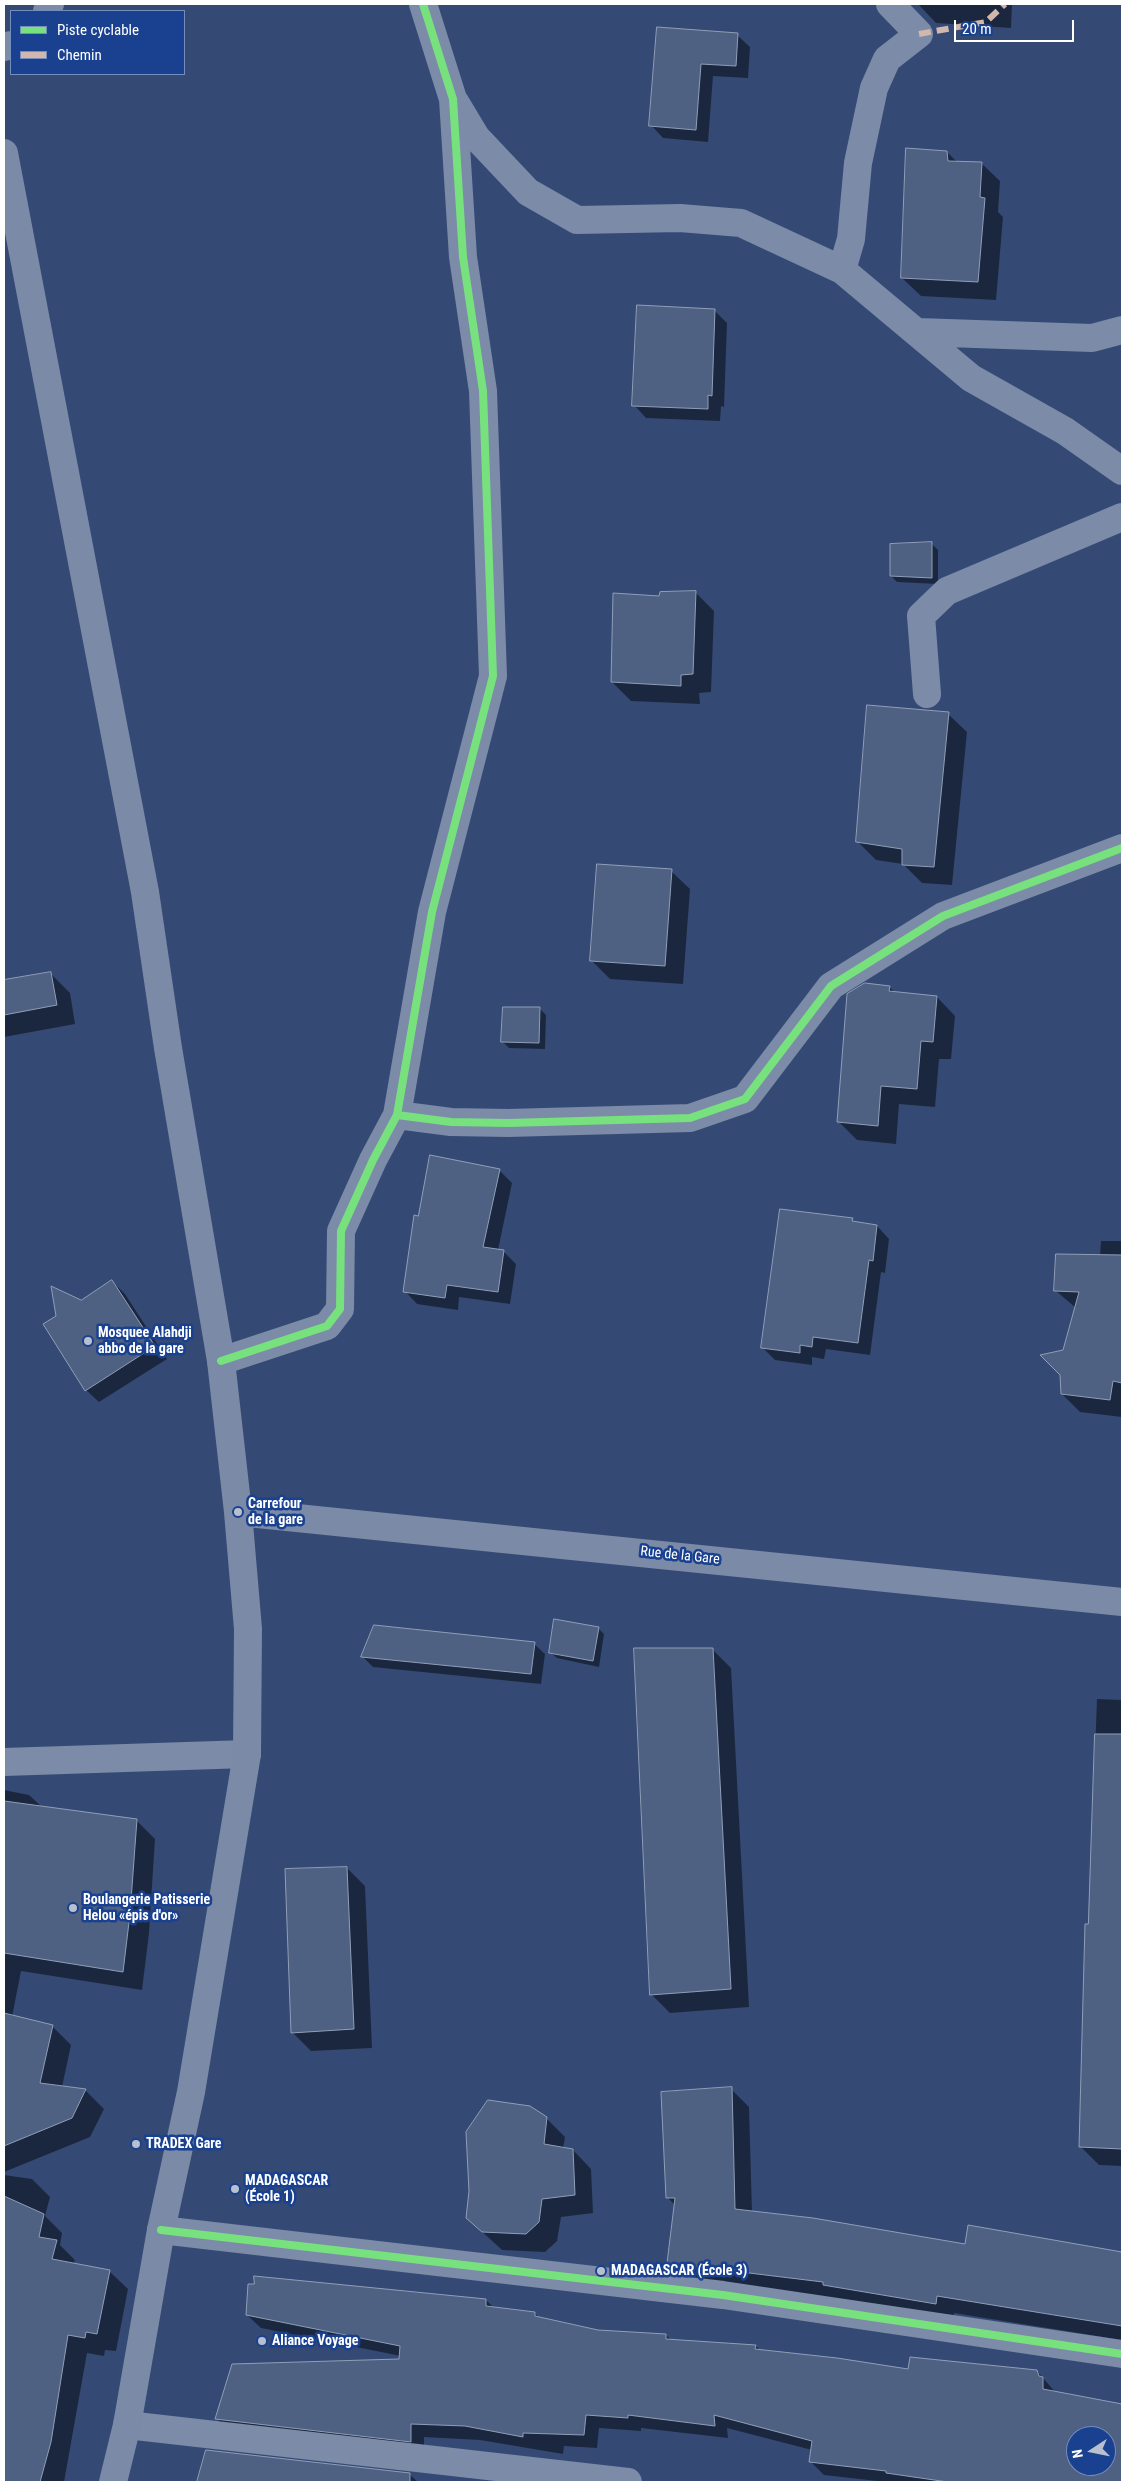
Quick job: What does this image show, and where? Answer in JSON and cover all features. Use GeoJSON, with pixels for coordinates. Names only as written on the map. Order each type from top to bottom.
{"type":"FeatureCollection","features":[{"type":"Feature","properties":{"kind":"main road"},"geometry":{"type":"LineString","coordinates":[[4,153],[143,882],[221,1361],[238,1512],[248,1629],[247,1754],[191,2092],[160,2230],[127,2425],[113,2482]]}},
{"type":"Feature","properties":{"kind":"main road","name":"Rue de la Gare"},"geometry":{"type":"LineString","coordinates":[[238,1512],[1122,1602]]}},
{"type":"Feature","properties":{"kind":"street"},"geometry":{"type":"LineString","coordinates":[[423,4],[453,99],[476,137],[528,192],[577,220],[680,218],[742,222],[842,270],[971,378],[1065,432],[1122,470]]}},
{"type":"Feature","properties":{"kind":"street"},"geometry":{"type":"LineString","coordinates":[[842,270],[850,239],[858,163],[874,88],[888,58],[919,34],[890,4]]}},
{"type":"Feature","properties":{"kind":"street"},"geometry":{"type":"LineString","coordinates":[[221,1361],[327,1326],[340,1309],[341,1230],[373,1160],[397,1115],[432,912],[493,676],[483,391],[463,257],[453,99]]}},
{"type":"Feature","properties":{"kind":"street"},"geometry":{"type":"LineString","coordinates":[[918,332],[1092,338],[1122,330]]}},
{"type":"Feature","properties":{"kind":"street"},"geometry":{"type":"LineString","coordinates":[[927,694],[920,616],[948,591],[1122,517]]}},
{"type":"Feature","properties":{"kind":"street"},"geometry":{"type":"LineString","coordinates":[[397,1115],[451,1122],[508,1123],[690,1118],[745,1098],[831,986],[943,916],[1122,848]]}},
{"type":"Feature","properties":{"kind":"street"},"geometry":{"type":"LineString","coordinates":[[4,1762],[247,1754]]}},
{"type":"Feature","properties":{"kind":"street"},"geometry":{"type":"LineString","coordinates":[[160,2230],[723,2294],[1122,2354]]}},
{"type":"Feature","properties":{"kind":"street"},"geometry":{"type":"LineString","coordinates":[[127,2425],[628,2482]]}},
{"type":"Feature","properties":{"kind":"building"},"geometry":{"type":"Polygon","coordinates":[[[657,27],[738,33],[736,66],[701,64],[696,130],[649,126],[657,27]]]}},
{"type":"Feature","properties":{"kind":"building"},"geometry":{"type":"Polygon","coordinates":[[[906,148],[947,151],[948,161],[982,162],[980,197],[985,198],[978,282],[901,278],[906,148]]]}},
{"type":"Feature","properties":{"kind":"building"},"geometry":{"type":"Polygon","coordinates":[[[637,305],[715,309],[712,396],[708,395],[708,409],[632,406],[637,305]]]}},
{"type":"Feature","properties":{"kind":"building"},"geometry":{"type":"Polygon","coordinates":[[[932,542],[932,578],[890,576],[890,544],[932,542]]]}},
{"type":"Feature","properties":{"kind":"building"},"geometry":{"type":"Polygon","coordinates":[[[696,591],[693,674],[681,675],[681,686],[611,682],[613,593],[659,596],[660,592],[696,591]]]}},
{"type":"Feature","properties":{"kind":"building"},"geometry":{"type":"Polygon","coordinates":[[[867,705],[949,712],[934,867],[902,865],[902,849],[856,842],[867,705]]]}},
{"type":"Feature","properties":{"kind":"building"},"geometry":{"type":"Polygon","coordinates":[[[597,864],[672,869],[665,966],[590,961],[597,864]]]}},
{"type":"Feature","properties":{"kind":"building"},"geometry":{"type":"Polygon","coordinates":[[[51,972],[57,1005],[4,1015],[4,980],[51,972]]]}},
{"type":"Feature","properties":{"kind":"building"},"geometry":{"type":"Polygon","coordinates":[[[865,983],[890,986],[889,991],[937,996],[933,1042],[921,1041],[917,1089],[881,1086],[878,1126],[837,1122],[847,994],[865,983]]]}},
{"type":"Feature","properties":{"kind":"building"},"geometry":{"type":"Polygon","coordinates":[[[503,1007],[540,1007],[539,1043],[501,1042],[503,1007]]]}},
{"type":"Feature","properties":{"kind":"building"},"geometry":{"type":"Polygon","coordinates":[[[430,1155],[500,1169],[483,1247],[504,1250],[498,1292],[447,1285],[445,1298],[403,1292],[414,1215],[418,1216],[430,1155]]]}},
{"type":"Feature","properties":{"kind":"building"},"geometry":{"type":"Polygon","coordinates":[[[780,1209],[853,1218],[852,1221],[877,1225],[873,1261],[869,1260],[858,1343],[813,1337],[812,1347],[800,1345],[800,1353],[761,1348],[780,1209]]]}},
{"type":"Feature","properties":{"kind":"building"},"geometry":{"type":"Polygon","coordinates":[[[1056,1254],[1122,1255],[1122,1383],[1113,1381],[1110,1400],[1061,1394],[1060,1375],[1040,1355],[1063,1350],[1079,1292],[1054,1291],[1056,1254]]]}},
{"type":"Feature","properties":{"kind":"building"},"geometry":{"type":"Polygon","coordinates":[[[112,1280],[155,1346],[85,1391],[43,1324],[56,1316],[51,1286],[81,1300],[112,1280]]]}},
{"type":"Feature","properties":{"kind":"building"},"geometry":{"type":"Polygon","coordinates":[[[554,1619],[599,1627],[593,1661],[549,1653],[554,1619]]]}},
{"type":"Feature","properties":{"kind":"building"},"geometry":{"type":"Polygon","coordinates":[[[374,1625],[535,1642],[531,1674],[361,1657],[374,1625]]]}},
{"type":"Feature","properties":{"kind":"building"},"geometry":{"type":"Polygon","coordinates":[[[634,1648],[713,1648],[731,1989],[650,1995],[634,1648]]]}},
{"type":"Feature","properties":{"kind":"building"},"geometry":{"type":"Polygon","coordinates":[[[1095,1734],[1122,1734],[1122,2149],[1079,2147],[1085,1924],[1088,1924],[1095,1734]]]}},
{"type":"Feature","properties":{"kind":"building"},"geometry":{"type":"Polygon","coordinates":[[[4,1801],[137,1819],[130,1914],[123,1972],[4,1953],[4,1801]]]}},
{"type":"Feature","properties":{"kind":"building"},"geometry":{"type":"Polygon","coordinates":[[[347,1867],[354,2029],[291,2033],[285,1869],[347,1867]]]}},
{"type":"Feature","properties":{"kind":"building"},"geometry":{"type":"Polygon","coordinates":[[[4,2013],[53,2025],[40,2083],[86,2089],[72,2118],[4,2146],[4,2013]]]}},
{"type":"Feature","properties":{"kind":"building"},"geometry":{"type":"Polygon","coordinates":[[[732,2087],[735,2209],[813,2218],[965,2244],[968,2225],[1122,2252],[1122,2326],[937,2296],[936,2304],[823,2285],[823,2282],[667,2263],[675,2198],[666,2198],[661,2092],[732,2087]]]}},
{"type":"Feature","properties":{"kind":"building"},"geometry":{"type":"Polygon","coordinates":[[[488,2100],[530,2106],[547,2117],[544,2144],[573,2149],[575,2195],[542,2199],[539,2222],[526,2234],[482,2232],[466,2218],[469,2191],[466,2132],[488,2100]]]}},
{"type":"Feature","properties":{"kind":"building"},"geometry":{"type":"Polygon","coordinates":[[[4,2196],[44,2214],[39,2237],[57,2240],[52,2259],[110,2270],[97,2334],[86,2332],[85,2338],[68,2335],[51,2442],[40,2482],[4,2482],[4,2196]]]}},
{"type":"Feature","properties":{"kind":"building"},"geometry":{"type":"Polygon","coordinates":[[[254,2276],[486,2299],[486,2306],[535,2312],[535,2316],[598,2330],[666,2334],[666,2339],[756,2345],[755,2349],[837,2358],[908,2369],[910,2357],[1037,2370],[1039,2376],[1043,2377],[1043,2389],[1122,2404],[1122,2482],[948,2482],[886,2473],[886,2471],[809,2462],[812,2441],[714,2415],[715,2426],[628,2415],[628,2418],[586,2415],[584,2435],[523,2433],[523,2437],[465,2426],[411,2424],[411,2442],[215,2419],[232,2364],[399,2359],[400,2346],[246,2315],[248,2284],[254,2284],[254,2276]]]}},
{"type":"Feature","properties":{"kind":"building"},"geometry":{"type":"Polygon","coordinates":[[[206,2450],[410,2473],[410,2482],[197,2482],[206,2450]]]}},
{"type":"Feature","properties":{"kind":"marked path"},"geometry":{"type":"LineString","coordinates":[[919,34],[986,22],[1005,4]]}},
{"type":"Feature","properties":{"kind":"cycle path"},"geometry":{"type":"LineString","coordinates":[[221,1361],[327,1326],[340,1309],[341,1231],[373,1160],[397,1115],[432,912],[493,676],[483,391],[463,257],[453,99],[423,4]]}},
{"type":"Feature","properties":{"kind":"cycle path"},"geometry":{"type":"LineString","coordinates":[[397,1115],[451,1122],[508,1123],[690,1118],[745,1099],[831,986],[943,916],[1122,848]]}},
{"type":"Feature","properties":{"kind":"cycle path"},"geometry":{"type":"LineString","coordinates":[[161,2230],[723,2295],[1122,2354]]}},
{"type":"Feature","properties":{"kind":"place","name":"Mosquee Alahdji abbo de la gare"},"geometry":{"type":"Point","coordinates":[88,1341]}},
{"type":"Feature","properties":{"kind":"place","name":"Carrefour de la gare"},"geometry":{"type":"Point","coordinates":[238,1512]}},
{"type":"Feature","properties":{"kind":"place","name":"Boulangerie Patisserie Helou «épis d'or»"},"geometry":{"type":"Point","coordinates":[73,1908]}},
{"type":"Feature","properties":{"kind":"place","name":"TRADEX Gare"},"geometry":{"type":"Point","coordinates":[136,2144]}},
{"type":"Feature","properties":{"kind":"place","name":"MADAGASCAR (École 1)"},"geometry":{"type":"Point","coordinates":[235,2189]}},
{"type":"Feature","properties":{"kind":"place","name":"MADAGASCAR (École 3)"},"geometry":{"type":"Point","coordinates":[601,2271]}},
{"type":"Feature","properties":{"kind":"place","name":"Aliance Voyage"},"geometry":{"type":"Point","coordinates":[262,2341]}}]}
